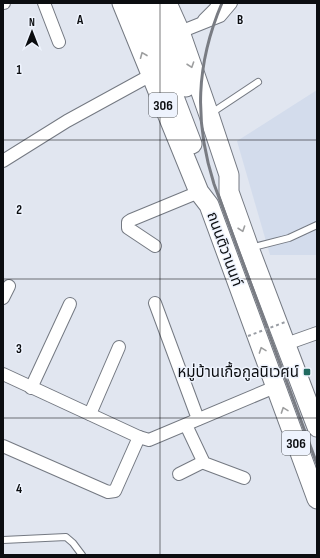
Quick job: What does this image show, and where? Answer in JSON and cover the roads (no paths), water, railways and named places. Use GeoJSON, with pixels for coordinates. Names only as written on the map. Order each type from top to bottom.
{"type":"FeatureCollection","features":[{"type":"Feature","properties":{"kind":"main road","name":"ถนนติวานนท์"},"geometry":{"type":"LineString","coordinates":[[122,3],[204,199],[317,499]]}},
{"type":"Feature","properties":{"kind":"main road","name":"306"},"geometry":{"type":"LineString","coordinates":[[138,3],[183,119],[204,179],[204,199]]}},
{"type":"Feature","properties":{"kind":"main road","name":"306"},"geometry":{"type":"LineString","coordinates":[[153,3],[220,175],[229,192]]}},
{"type":"Feature","properties":{"kind":"main road","name":"ถนนติวานนท์"},"geometry":{"type":"LineString","coordinates":[[167,3],[180,32],[209,115],[228,175],[229,192],[315,419]]}},
{"type":"Feature","properties":{"kind":"street"},"geometry":{"type":"LineString","coordinates":[[44,3],[59,42]]}},
{"type":"Feature","properties":{"kind":"street"},"geometry":{"type":"LineString","coordinates":[[199,24],[211,14],[219,3]]}},
{"type":"Feature","properties":{"kind":"street"},"geometry":{"type":"LineString","coordinates":[[180,32],[220,16],[231,3]]}},
{"type":"Feature","properties":{"kind":"street"},"geometry":{"type":"LineString","coordinates":[[3,161],[67,121],[151,75]]}},
{"type":"Feature","properties":{"kind":"street"},"geometry":{"type":"LineString","coordinates":[[155,246],[128,228],[128,222],[204,199]]}},
{"type":"Feature","properties":{"kind":"street"},"geometry":{"type":"LineString","coordinates":[[3,298],[9,286]]}},
{"type":"Feature","properties":{"kind":"street"},"geometry":{"type":"LineString","coordinates":[[155,303],[198,419]]}},
{"type":"Feature","properties":{"kind":"street"},"geometry":{"type":"LineString","coordinates":[[32,388],[70,304]]}},
{"type":"Feature","properties":{"kind":"street"},"geometry":{"type":"LineString","coordinates":[[286,344],[317,333]]}},
{"type":"Feature","properties":{"kind":"street"},"geometry":{"type":"LineString","coordinates":[[90,414],[119,347]]}},
{"type":"Feature","properties":{"kind":"street"},"geometry":{"type":"LineString","coordinates":[[3,374],[139,437],[149,440],[276,387]]}},
{"type":"Feature","properties":{"kind":"street"},"geometry":{"type":"LineString","coordinates":[[186,425],[203,462],[244,478]]}},
{"type":"Feature","properties":{"kind":"street"},"geometry":{"type":"LineString","coordinates":[[3,446],[105,492],[113,492],[115,491],[139,437]]}},
{"type":"Feature","properties":{"kind":"street"},"geometry":{"type":"LineString","coordinates":[[179,474],[203,462]]}},
{"type":"Feature","properties":{"kind":"lane"},"geometry":{"type":"LineString","coordinates":[[209,115],[258,82]]}},
{"type":"Feature","properties":{"kind":"lane"},"geometry":{"type":"LineString","coordinates":[[249,248],[289,238],[317,225]]}},
{"type":"Feature","properties":{"kind":"lane"},"geometry":{"type":"LineString","coordinates":[[3,540],[66,537],[73,543],[82,555]]}},
{"type":"Feature","properties":{"kind":"railway"},"geometry":{"type":"LineString","coordinates":[[222,3],[213,26],[203,70],[201,93],[203,138],[214,184],[317,464]]}},
{"type":"Feature","properties":{"kind":"place","name":"หมู่บ้านเกื้อกูลนิเวศน์"},"geometry":{"type":"Point","coordinates":[307,372]}}]}
